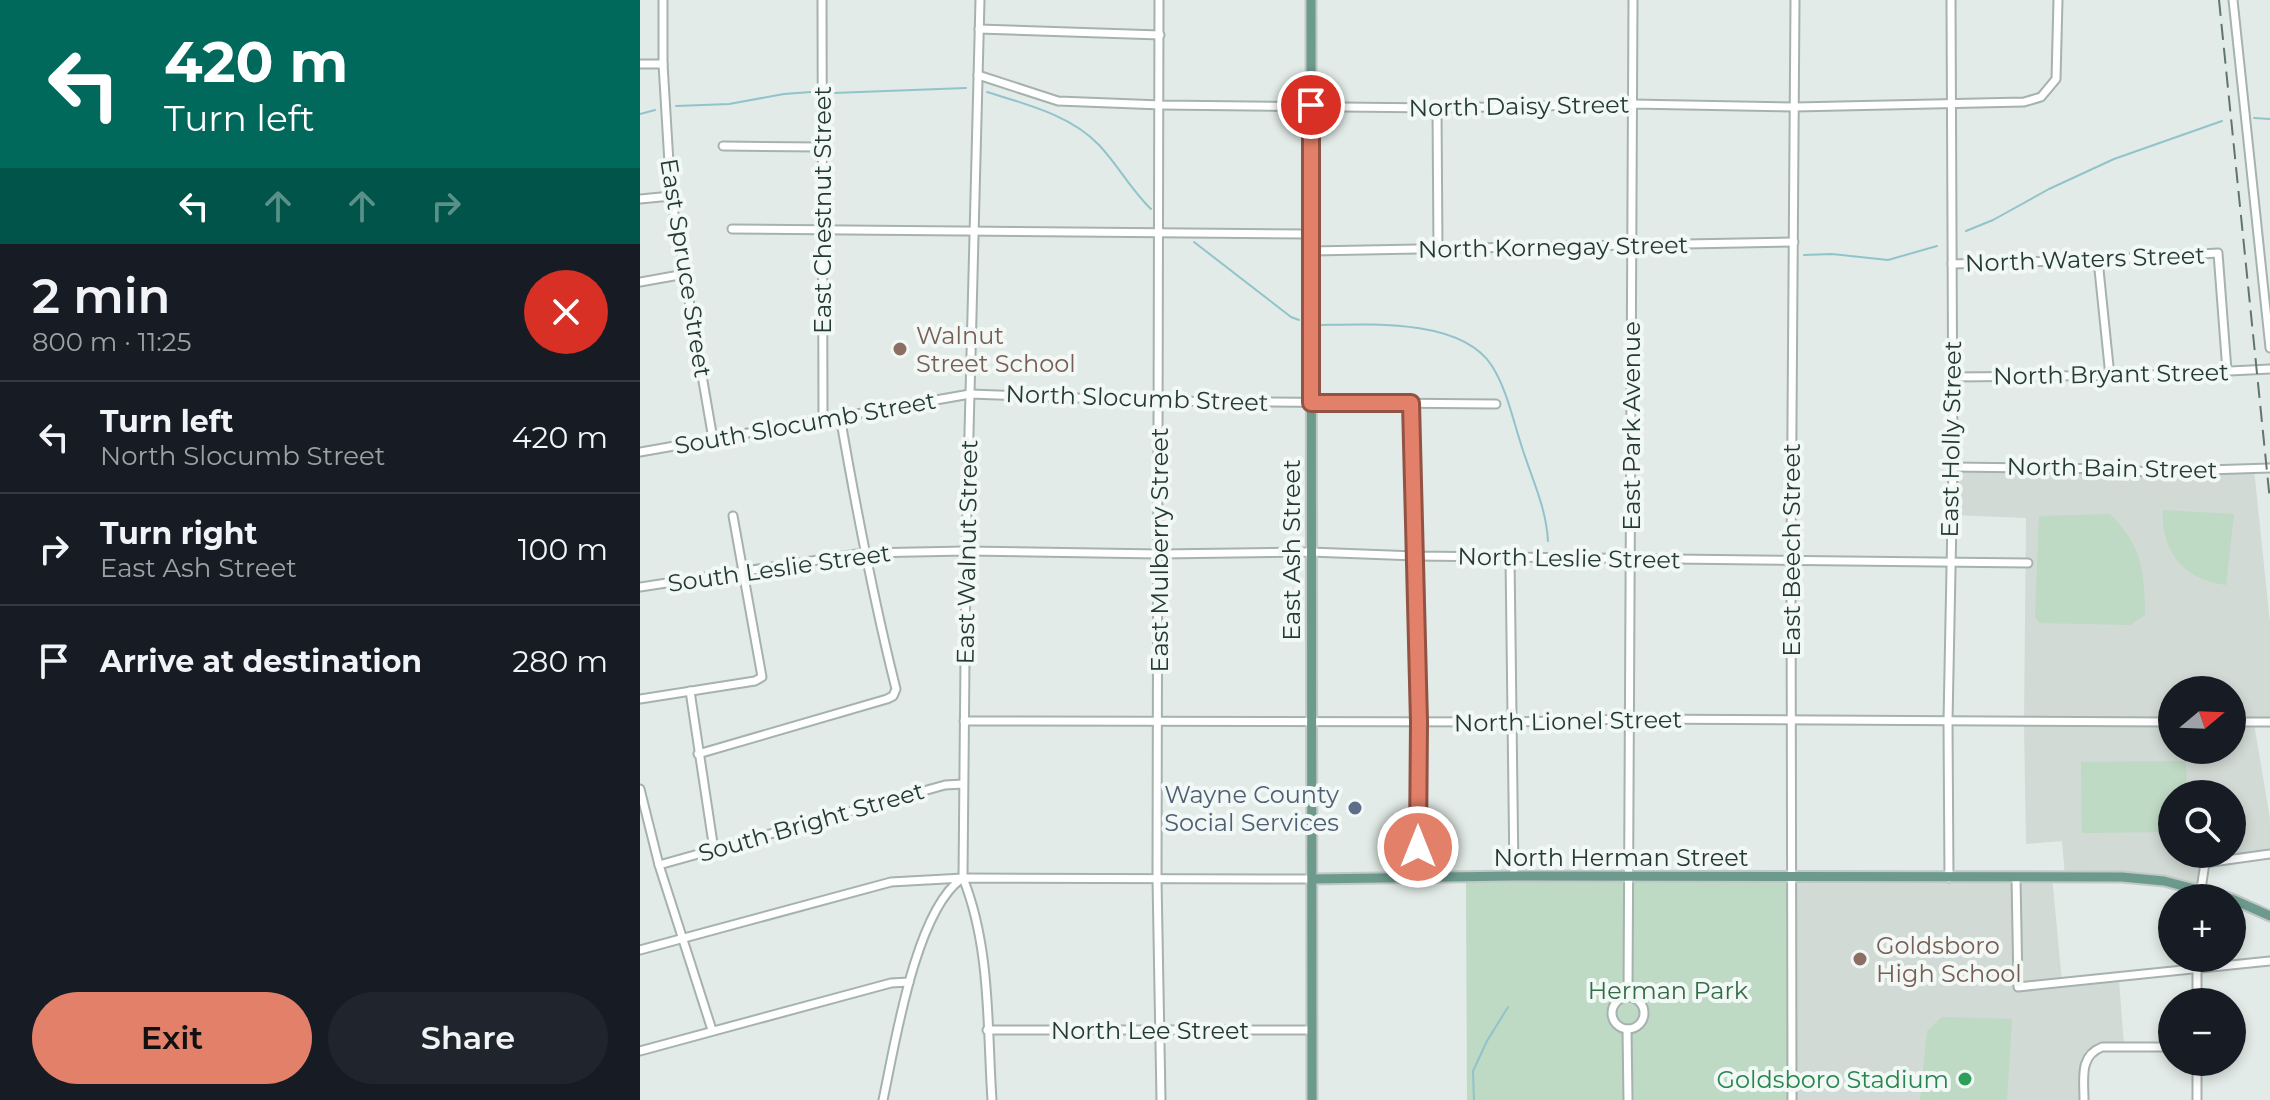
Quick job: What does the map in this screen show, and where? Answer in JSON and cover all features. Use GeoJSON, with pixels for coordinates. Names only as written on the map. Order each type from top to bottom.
{"type":"FeatureCollection","features":[{"type":"Feature","properties":{"kind":"main road","name":"East Ash Street"},"geometry":{"type":"LineString","coordinates":[[1311,0],[1312,1100]]}},
{"type":"Feature","properties":{"kind":"main road","name":"North Herman Street"},"geometry":{"type":"LineString","coordinates":[[1313,879],[1514,876],[2122,877],[2178,884]]}},
{"type":"Feature","properties":{"kind":"main road","name":"North Herman Street"},"geometry":{"type":"LineString","coordinates":[[2246,905],[2270,916]]}},
{"type":"Feature","properties":{"kind":"street","name":"East Spruce Street"},"geometry":{"type":"LineString","coordinates":[[663,0],[663,64],[671,196],[713,439]]}},
{"type":"Feature","properties":{"kind":"street","name":"East Chestnut Street"},"geometry":{"type":"LineString","coordinates":[[822,0],[823,419]]}},
{"type":"Feature","properties":{"kind":"street","name":"East Walnut Street"},"geometry":{"type":"LineString","coordinates":[[980,0],[966,551],[963,878],[983,948],[992,1100]]}},
{"type":"Feature","properties":{"kind":"street","name":"East Mulberry Street"},"geometry":{"type":"LineString","coordinates":[[1159,0],[1161,233],[1157,879],[1161,1100]]}},
{"type":"Feature","properties":{"kind":"street","name":"East Park Avenue"},"geometry":{"type":"LineString","coordinates":[[1628,996],[1633,0]]}},
{"type":"Feature","properties":{"kind":"street","name":"East Beech Street"},"geometry":{"type":"LineString","coordinates":[[1792,1100],[1790,720],[1795,0]]}},
{"type":"Feature","properties":{"kind":"street","name":"East Holly Street"},"geometry":{"type":"LineString","coordinates":[[1949,878],[1948,722],[1953,467],[1951,0]]}},
{"type":"Feature","properties":{"kind":"street","name":"North Daisy Street"},"geometry":{"type":"LineString","coordinates":[[978,75],[1058,101],[1161,105],[1437,108],[1632,104],[1795,107],[2024,102],[2041,97],[2056,79],[2058,0]]}},
{"type":"Feature","properties":{"kind":"street"},"geometry":{"type":"LineString","coordinates":[[2233,0],[2270,348]]}},
{"type":"Feature","properties":{"kind":"street"},"geometry":{"type":"LineString","coordinates":[[979,29],[1160,35]]}},
{"type":"Feature","properties":{"kind":"street"},"geometry":{"type":"LineString","coordinates":[[640,64],[663,64]]}},
{"type":"Feature","properties":{"kind":"street"},"geometry":{"type":"LineString","coordinates":[[1437,108],[1438,250]]}},
{"type":"Feature","properties":{"kind":"street"},"geometry":{"type":"LineString","coordinates":[[723,146],[821,147]]}},
{"type":"Feature","properties":{"kind":"street"},"geometry":{"type":"LineString","coordinates":[[640,199],[671,196]]}},
{"type":"Feature","properties":{"kind":"street"},"geometry":{"type":"LineString","coordinates":[[732,229],[1311,234]]}},
{"type":"Feature","properties":{"kind":"street","name":"North Kornegay Street"},"geometry":{"type":"LineString","coordinates":[[1311,251],[1794,242]]}},
{"type":"Feature","properties":{"kind":"street","name":"North Waters Street"},"geometry":{"type":"LineString","coordinates":[[1952,264],[2218,253],[2227,371]]}},
{"type":"Feature","properties":{"kind":"street"},"geometry":{"type":"LineString","coordinates":[[2098,260],[2110,376]]}},
{"type":"Feature","properties":{"kind":"street"},"geometry":{"type":"LineString","coordinates":[[640,282],[685,274]]}},
{"type":"Feature","properties":{"kind":"street","name":"North Bryant Street"},"geometry":{"type":"LineString","coordinates":[[1953,377],[2110,376],[2270,369]]}},
{"type":"Feature","properties":{"kind":"street","name":"North Slocumb Street"},"geometry":{"type":"LineString","coordinates":[[970,394],[1159,401],[1496,404]]}},
{"type":"Feature","properties":{"kind":"street","name":"South Slocumb Street"},"geometry":{"type":"LineString","coordinates":[[640,452],[970,394]]}},
{"type":"Feature","properties":{"kind":"street"},"geometry":{"type":"LineString","coordinates":[[1411,403],[1419,722],[1418,878]]}},
{"type":"Feature","properties":{"kind":"street"},"geometry":{"type":"LineString","coordinates":[[698,754],[893,696],[896,689],[874,603],[840,416]]}},
{"type":"Feature","properties":{"kind":"street","name":"North Bain Street"},"geometry":{"type":"LineString","coordinates":[[1953,467],[2127,469],[2144,472],[2270,468]]}},
{"type":"Feature","properties":{"kind":"street"},"geometry":{"type":"LineString","coordinates":[[640,699],[755,681],[762,677],[733,516]]}},
{"type":"Feature","properties":{"kind":"street","name":"North Leslie Street"},"geometry":{"type":"LineString","coordinates":[[966,551],[1160,554],[1310,552],[2028,563]]}},
{"type":"Feature","properties":{"kind":"street","name":"South Leslie Street"},"geometry":{"type":"LineString","coordinates":[[640,587],[864,553],[966,551]]}},
{"type":"Feature","properties":{"kind":"street"},"geometry":{"type":"LineString","coordinates":[[1510,556],[1514,876]]}},
{"type":"Feature","properties":{"kind":"street"},"geometry":{"type":"LineString","coordinates":[[690,691],[714,850]]}},
{"type":"Feature","properties":{"kind":"street","name":"North Lionel Street"},"geometry":{"type":"LineString","coordinates":[[964,721],[1513,722],[1630,719],[2158,722]]}},
{"type":"Feature","properties":{"kind":"street"},"geometry":{"type":"LineString","coordinates":[[2246,722],[2270,722]]}},
{"type":"Feature","properties":{"kind":"street","name":"South Bright Street"},"geometry":{"type":"LineString","coordinates":[[659,865],[945,785],[963,784]]}},
{"type":"Feature","properties":{"kind":"street"},"geometry":{"type":"LineString","coordinates":[[640,789],[642,812],[712,1030]]}},
{"type":"Feature","properties":{"kind":"street"},"geometry":{"type":"LineString","coordinates":[[2202,884],[2205,863],[2270,854]]}},
{"type":"Feature","properties":{"kind":"street"},"geometry":{"type":"LineString","coordinates":[[2016,877],[2018,987],[2159,972]]}},
{"type":"Feature","properties":{"kind":"street"},"geometry":{"type":"LineString","coordinates":[[883,1100],[909,982],[932,918],[948,889],[963,878]]}},
{"type":"Feature","properties":{"kind":"street","name":"North Herman Street"},"geometry":{"type":"LineString","coordinates":[[640,950],[891,882],[963,878],[1313,879]]}},
{"type":"Feature","properties":{"kind":"street"},"geometry":{"type":"LineString","coordinates":[[2246,963],[2270,961]]}},
{"type":"Feature","properties":{"kind":"street"},"geometry":{"type":"LineString","coordinates":[[640,1051],[891,983],[909,982]]}},
{"type":"Feature","properties":{"kind":"street","name":"East Park Avenue"},"geometry":{"type":"LineString","coordinates":[[1628,996],[1640,1002],[1644,1014],[1638,1025],[1627,1029],[1617,1024],[1612,1012],[1618,1000],[1628,996]]}},
{"type":"Feature","properties":{"kind":"street","name":"East Park Avenue"},"geometry":{"type":"LineString","coordinates":[[1627,1029],[1628,1100]]}},
{"type":"Feature","properties":{"kind":"street","name":"North Lee Street"},"geometry":{"type":"LineString","coordinates":[[987,1030],[1312,1030]]}},
{"type":"Feature","properties":{"kind":"street"},"geometry":{"type":"LineString","coordinates":[[2084,1100],[2084,1060],[2092,1051],[2102,1047],[2158,1047]]}},
{"type":"Feature","properties":{"kind":"street"},"geometry":{"type":"LineString","coordinates":[[2197,1076],[2197,1100]]}},
{"type":"Feature","properties":{"kind":"shaded area"},"geometry":{"type":"Polygon","coordinates":[[[1953,467],[2254,469],[2270,623],[2270,722],[2254,723],[2270,819],[2270,854],[2246,857],[2246,780],[2158,780],[2158,868],[2204,868],[2202,884],[2065,877],[2062,841],[2026,844],[2026,518],[1951,515],[1953,467]]]}},
{"type":"Feature","properties":{"kind":"shaded area"},"geometry":{"type":"Polygon","coordinates":[[[2052,876],[2062,982],[2119,979],[2124,1047],[2102,1047],[2085,1060],[2084,1100],[1792,1100],[1791,877],[2052,876]]]}},
{"type":"Feature","properties":{"kind":"green space"},"geometry":{"type":"Polygon","coordinates":[[[2163,510],[2234,514],[2226,585],[2198,577],[2178,561],[2166,539],[2163,510]]]}},
{"type":"Feature","properties":{"kind":"green space"},"geometry":{"type":"Polygon","coordinates":[[[2110,514],[2129,538],[2140,560],[2145,615],[2130,625],[2040,623],[2035,617],[2039,516],[2110,514]]]}},
{"type":"Feature","properties":{"kind":"green space"},"geometry":{"type":"Polygon","coordinates":[[[2081,762],[2186,764],[2187,780],[2158,780],[2158,832],[2082,833],[2081,762]]]}},
{"type":"Feature","properties":{"kind":"green space","name":"Herman Park"},"geometry":{"type":"Polygon","coordinates":[[[1791,877],[1792,1100],[1467,1100],[1466,882],[1791,877]]]}},
{"type":"Feature","properties":{"kind":"green space","name":"Goldsboro Stadium"},"geometry":{"type":"Polygon","coordinates":[[[1942,1017],[2012,1019],[2007,1100],[1920,1100],[1927,1031],[1942,1017]]]}},
{"type":"Feature","properties":{"kind":"waterway"},"geometry":{"type":"LineString","coordinates":[[833,93],[966,88]]}},
{"type":"Feature","properties":{"kind":"waterway"},"geometry":{"type":"LineString","coordinates":[[676,106],[729,104],[811,92]]}},
{"type":"Feature","properties":{"kind":"waterway"},"geometry":{"type":"LineString","coordinates":[[987,92],[1047,112],[1088,135],[1151,209]]}},
{"type":"Feature","properties":{"kind":"waterway"},"geometry":{"type":"LineString","coordinates":[[640,114],[655,110]]}},
{"type":"Feature","properties":{"kind":"waterway"},"geometry":{"type":"LineString","coordinates":[[2254,118],[2270,119]]}},
{"type":"Feature","properties":{"kind":"waterway"},"geometry":{"type":"LineString","coordinates":[[1966,231],[2114,159],[2222,121]]}},
{"type":"Feature","properties":{"kind":"waterway"},"geometry":{"type":"LineString","coordinates":[[1194,242],[1299,320]]}},
{"type":"Feature","properties":{"kind":"waterway"},"geometry":{"type":"LineString","coordinates":[[1804,255],[1832,254],[1888,260],[1937,246]]}},
{"type":"Feature","properties":{"kind":"waterway"},"geometry":{"type":"LineString","coordinates":[[1321,325],[1365,324],[1414,328],[1438,332],[1478,351],[1492,366],[1505,393],[1541,503],[1548,541]]}},
{"type":"Feature","properties":{"kind":"waterway"},"geometry":{"type":"LineString","coordinates":[[1474,1100],[1473,1071],[1508,1007]]}},
{"type":"Feature","properties":{"kind":"railway"},"geometry":{"type":"LineString","coordinates":[[2219,0],[2270,501]]}},
{"type":"Feature","properties":{"kind":"place","name":"Walnut Street School"},"geometry":{"type":"Point","coordinates":[900,349]}},
{"type":"Feature","properties":{"kind":"place","name":"Wayne County Social Services"},"geometry":{"type":"Point","coordinates":[1355,808]}},
{"type":"Feature","properties":{"kind":"place","name":"Goldsboro High School"},"geometry":{"type":"Point","coordinates":[1860,959]}},
{"type":"Feature","properties":{"kind":"place","name":"Goldsboro Stadium"},"geometry":{"type":"Point","coordinates":[1965,1079]}},
{"type":"Feature","properties":{"kind":"route"},"geometry":{"type":"LineString","coordinates":[[1311,105],[1311,403],[1411,403],[1419,722],[1418,847]]}}]}
